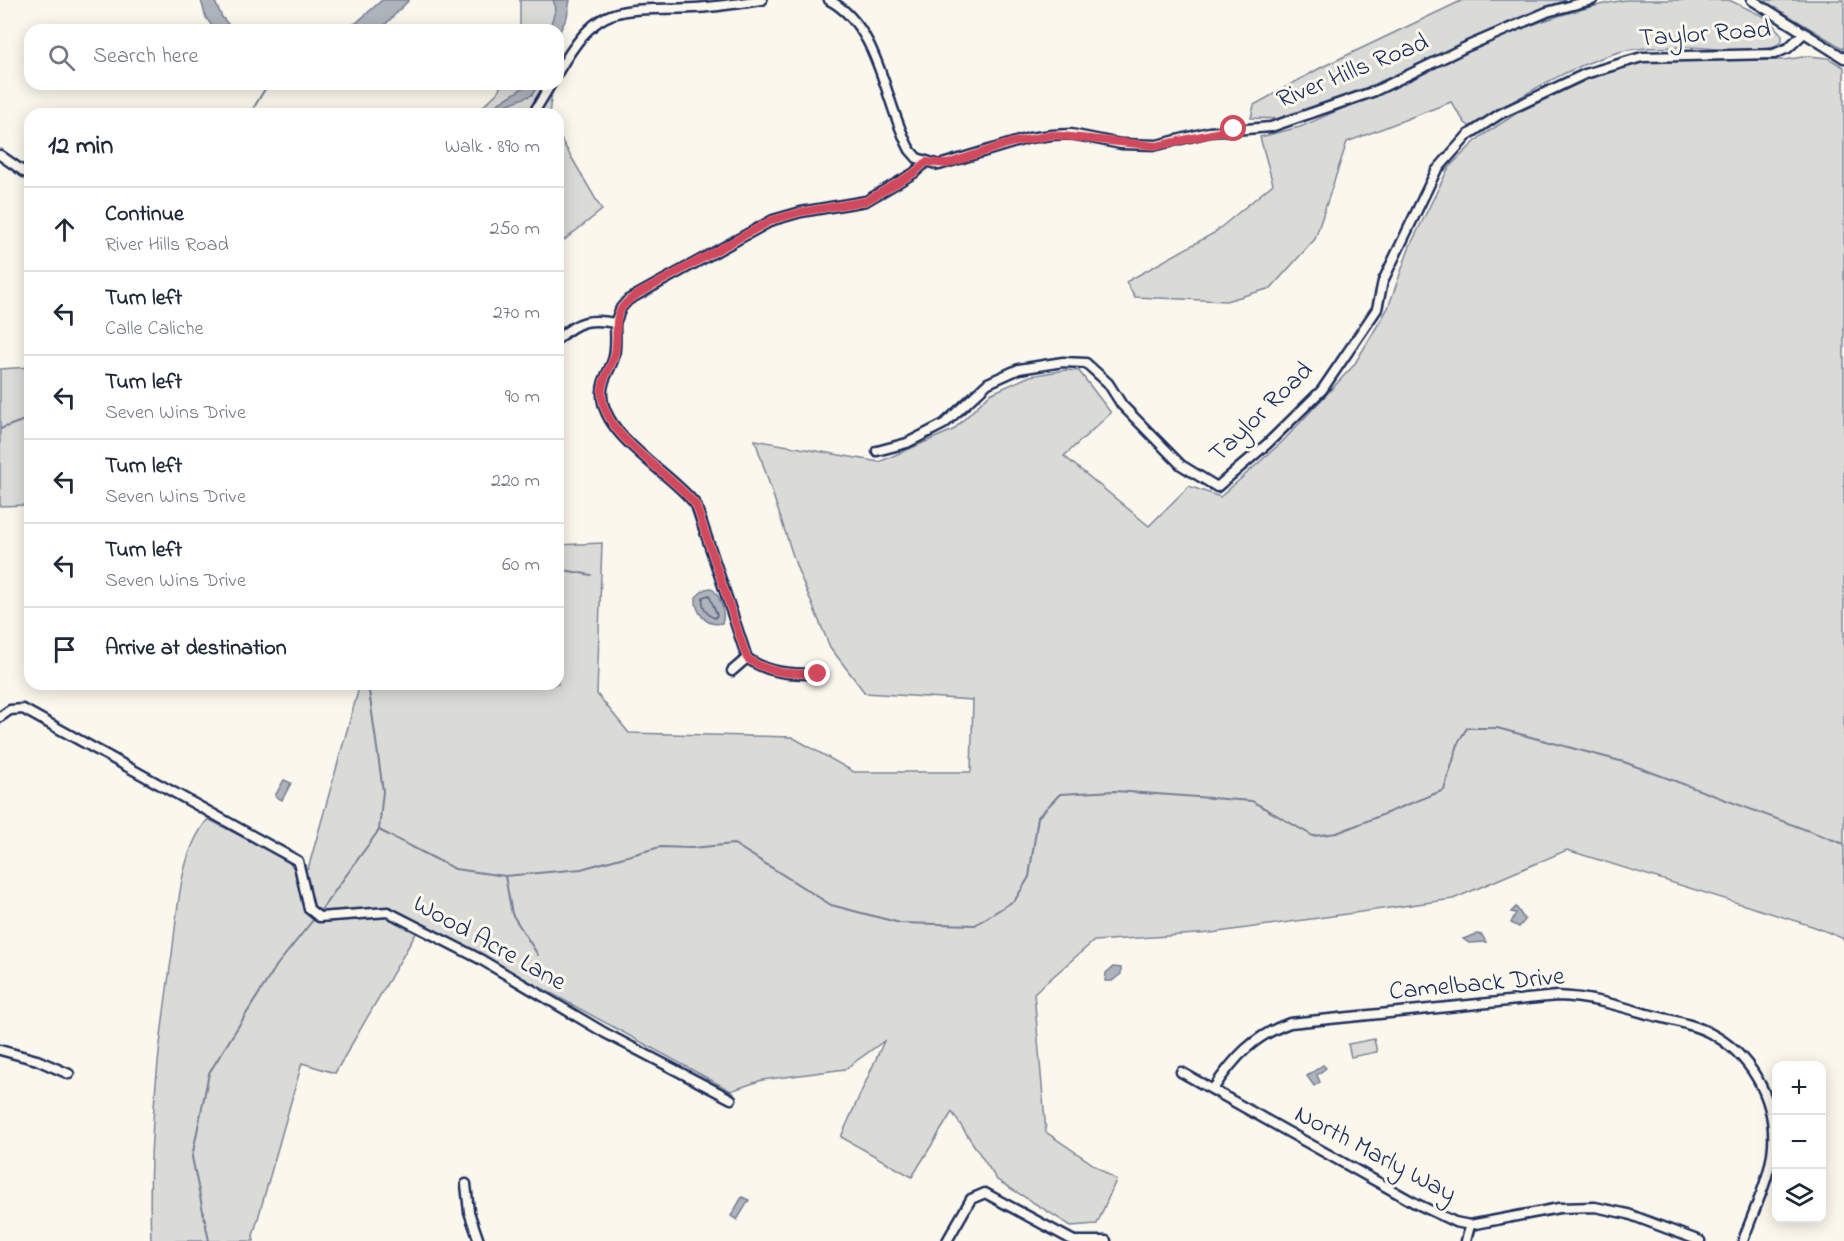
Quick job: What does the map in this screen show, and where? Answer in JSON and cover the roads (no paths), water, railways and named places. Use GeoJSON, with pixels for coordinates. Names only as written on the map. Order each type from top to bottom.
{"type":"FeatureCollection","features":[{"type":"Feature","properties":{"kind":"street"},"geometry":{"type":"LineString","coordinates":[[564,60],[573,43],[602,16],[638,6],[762,0]]}},
{"type":"Feature","properties":{"kind":"street"},"geometry":{"type":"LineString","coordinates":[[818,674],[790,674],[761,669],[747,658],[696,505],[680,487],[623,436],[604,406],[602,388],[615,352],[615,323],[621,308],[628,300],[758,227],[801,212],[866,201],[914,173],[926,162],[917,158],[905,141],[867,42],[854,21],[829,0]]}},
{"type":"Feature","properties":{"kind":"street","name":"River Hills Road"},"geometry":{"type":"LineString","coordinates":[[926,162],[947,164],[1019,141],[1052,135],[1157,146],[1209,132],[1288,124],[1341,101],[1375,91],[1468,46],[1547,12],[1592,0]]}},
{"type":"Feature","properties":{"kind":"street"},"geometry":{"type":"LineString","coordinates":[[1752,0],[1844,58]]}},
{"type":"Feature","properties":{"kind":"street","name":"Taylor Road"},"geometry":{"type":"LineString","coordinates":[[877,451],[907,443],[944,424],[988,383],[1009,374],[1063,362],[1086,363],[1108,383],[1122,405],[1181,465],[1217,487],[1267,444],[1322,390],[1377,309],[1383,281],[1436,171],[1468,135],[1500,114],[1597,70],[1642,57],[1774,54],[1788,48],[1803,34]]}},
{"type":"Feature","properties":{"kind":"street"},"geometry":{"type":"LineString","coordinates":[[537,108],[547,90]]}},
{"type":"Feature","properties":{"kind":"street"},"geometry":{"type":"LineString","coordinates":[[0,155],[24,172]]}},
{"type":"Feature","properties":{"kind":"street"},"geometry":{"type":"LineString","coordinates":[[564,334],[582,321],[600,320],[615,323]]}},
{"type":"Feature","properties":{"kind":"street"},"geometry":{"type":"LineString","coordinates":[[732,671],[747,658]]}},
{"type":"Feature","properties":{"kind":"street","name":"Wood Acre Lane"},"geometry":{"type":"LineString","coordinates":[[0,717],[10,710],[23,709],[298,861],[309,909],[319,917],[388,912],[480,959],[596,1028],[731,1099]]}},
{"type":"Feature","properties":{"kind":"street","name":"Camelback Drive"},"geometry":{"type":"LineString","coordinates":[[1213,1089],[1243,1050],[1265,1033],[1290,1023],[1557,996],[1596,999],[1703,1029],[1722,1040],[1744,1059],[1760,1082],[1770,1112],[1773,1130],[1770,1160],[1743,1241]]}},
{"type":"Feature","properties":{"kind":"street"},"geometry":{"type":"LineString","coordinates":[[0,1050],[36,1060],[69,1074]]}},
{"type":"Feature","properties":{"kind":"street","name":"North Marly Way"},"geometry":{"type":"LineString","coordinates":[[1181,1072],[1415,1203],[1455,1222],[1470,1225],[1559,1208],[1595,1207],[1628,1214],[1700,1241]]}},
{"type":"Feature","properties":{"kind":"street"},"geometry":{"type":"LineString","coordinates":[[466,1184],[469,1212],[479,1241]]}},
{"type":"Feature","properties":{"kind":"street"},"geometry":{"type":"LineString","coordinates":[[947,1241],[971,1199],[985,1193],[1074,1241],[1106,1241]]}},
{"type":"Feature","properties":{"kind":"street"},"geometry":{"type":"LineString","coordinates":[[1466,1241],[1470,1225]]}},
{"type":"Feature","properties":{"kind":"water"},"geometry":{"type":"Polygon","coordinates":[[[201,0],[214,0],[228,24],[210,24],[206,18],[201,0]]]}},
{"type":"Feature","properties":{"kind":"water"},"geometry":{"type":"Polygon","coordinates":[[[382,0],[409,0],[386,24],[354,24],[382,0]]]}},
{"type":"Feature","properties":{"kind":"water"},"geometry":{"type":"Polygon","coordinates":[[[553,0],[570,0],[564,24],[551,24],[556,8],[553,0]]]}},
{"type":"Feature","properties":{"kind":"water"},"geometry":{"type":"Polygon","coordinates":[[[520,90],[535,90],[532,95],[498,108],[491,108],[520,90]]]}},
{"type":"Feature","properties":{"kind":"water"},"geometry":{"type":"Polygon","coordinates":[[[711,588],[719,599],[723,610],[722,623],[716,624],[706,620],[697,608],[696,597],[705,589],[711,588]]]}},
{"type":"Feature","properties":{"kind":"water"},"geometry":{"type":"Polygon","coordinates":[[[284,780],[291,783],[282,800],[275,796],[284,780]]]}},
{"type":"Feature","properties":{"kind":"water"},"geometry":{"type":"Polygon","coordinates":[[[1516,907],[1525,920],[1519,927],[1511,923],[1516,913],[1511,912],[1516,907]]]}},
{"type":"Feature","properties":{"kind":"water"},"geometry":{"type":"Polygon","coordinates":[[[1477,934],[1482,935],[1486,942],[1469,943],[1463,939],[1477,934]]]}},
{"type":"Feature","properties":{"kind":"water"},"geometry":{"type":"Polygon","coordinates":[[[1113,967],[1121,968],[1121,974],[1112,981],[1105,981],[1106,973],[1113,967]]]}},
{"type":"Feature","properties":{"kind":"water"},"geometry":{"type":"Polygon","coordinates":[[[1323,1065],[1326,1068],[1317,1075],[1320,1082],[1314,1086],[1307,1076],[1323,1065]]]}},
{"type":"Feature","properties":{"kind":"water"},"geometry":{"type":"Polygon","coordinates":[[[742,1197],[749,1200],[737,1220],[731,1216],[742,1197]]]}},
{"type":"Feature","properties":{"kind":"waterway"},"geometry":{"type":"LineString","coordinates":[[254,108],[264,90]]}},
{"type":"Feature","properties":{"kind":"waterway"},"geometry":{"type":"LineString","coordinates":[[502,108],[507,105]]}},
{"type":"Feature","properties":{"kind":"waterway"},"geometry":{"type":"LineString","coordinates":[[0,429],[24,420]]}},
{"type":"Feature","properties":{"kind":"waterway"},"geometry":{"type":"LineString","coordinates":[[564,570],[591,575]]}},
{"type":"Feature","properties":{"kind":"waterway"},"geometry":{"type":"LineString","coordinates":[[321,910],[379,830],[383,791],[369,690]]}},
{"type":"Feature","properties":{"kind":"waterway"},"geometry":{"type":"LineString","coordinates":[[379,830],[455,869],[505,876],[581,869],[660,847],[692,848],[734,844],[831,905],[900,923],[975,925],[1015,900],[1029,877],[1038,817],[1060,794],[1115,791],[1252,801],[1313,836],[1337,833],[1444,790],[1459,741],[1467,728],[1497,728],[1624,762],[1844,844]]}},
{"type":"Feature","properties":{"kind":"waterway"},"geometry":{"type":"LineString","coordinates":[[505,876],[512,914],[538,955]]}},
{"type":"Feature","properties":{"kind":"waterway"},"geometry":{"type":"LineString","coordinates":[[209,1241],[192,1157],[209,1073],[277,965],[313,920]]}}]}
